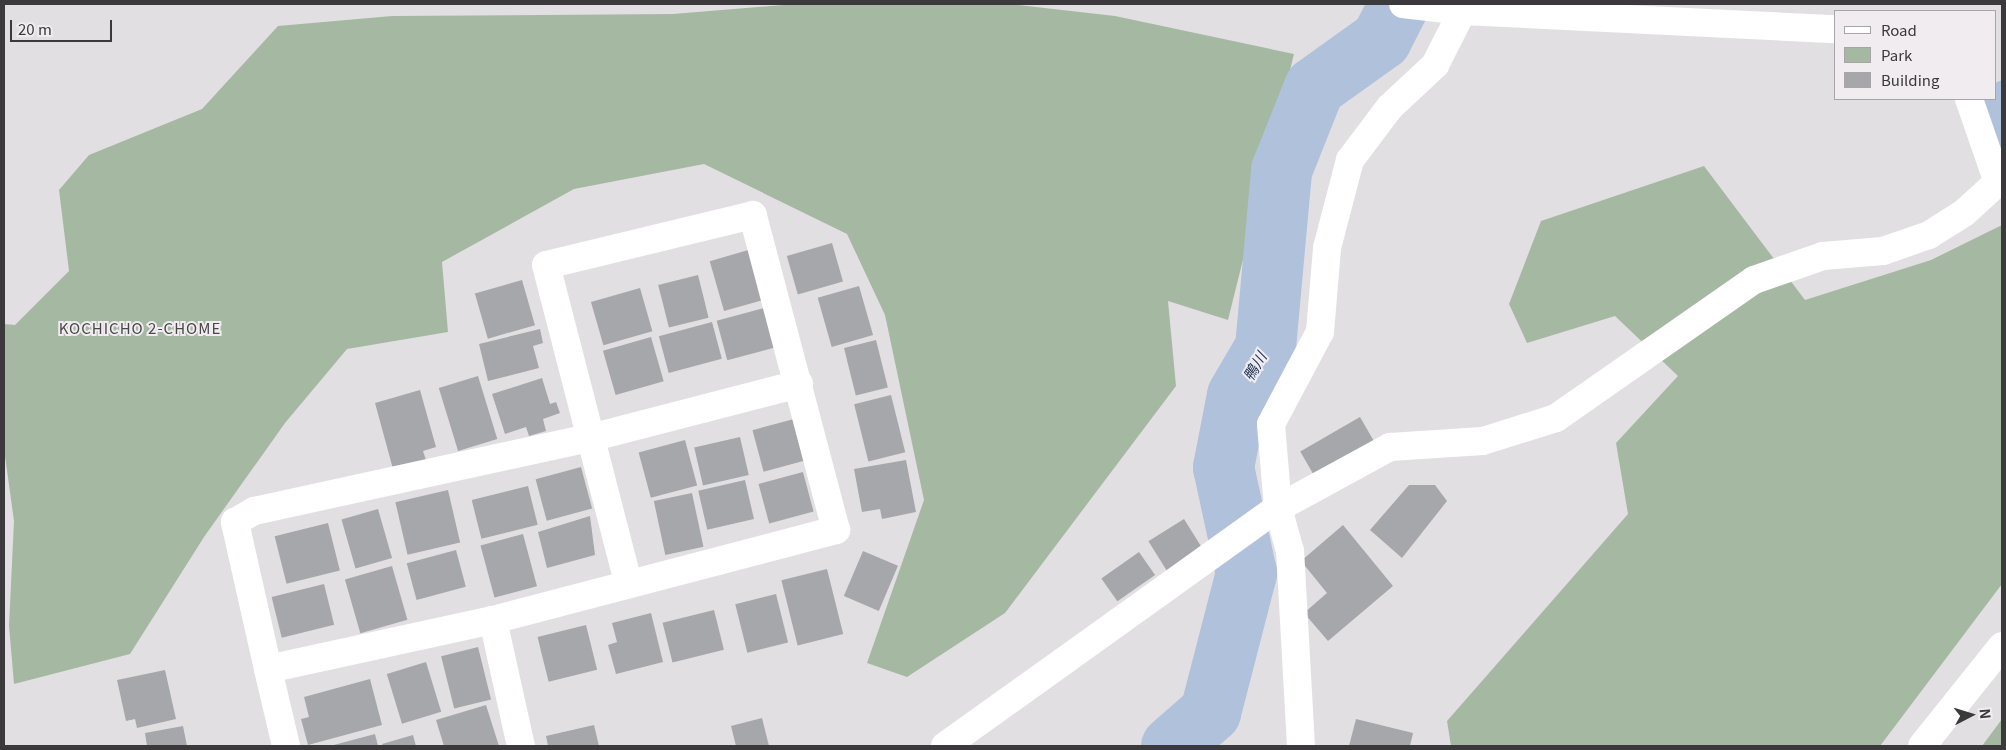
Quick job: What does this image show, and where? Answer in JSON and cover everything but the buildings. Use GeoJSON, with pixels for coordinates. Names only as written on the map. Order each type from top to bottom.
{"type":"FeatureCollection","features":[{"type":"Feature","properties":{"kind":"street"},"geometry":{"type":"LineString","coordinates":[[1403,4],[1834,29]]}},
{"type":"Feature","properties":{"kind":"street"},"geometry":{"type":"LineString","coordinates":[[1301,746],[1290,551],[1278,508],[1271,424],[1320,332],[1327,248],[1350,160],[1390,107],[1435,65],[1464,7]]}},
{"type":"Feature","properties":{"kind":"street"},"geometry":{"type":"LineString","coordinates":[[945,746],[1278,508],[1390,447],[1483,441],[1556,418],[1754,280],[1823,256],[1883,251],[1929,235],[1964,213],[2000,179],[1969,100]]}},
{"type":"Feature","properties":{"kind":"street"},"geometry":{"type":"LineString","coordinates":[[268,669],[493,620],[628,582],[836,530],[800,384],[753,215],[546,265],[628,582]]}},
{"type":"Feature","properties":{"kind":"street"},"geometry":{"type":"LineString","coordinates":[[286,746],[235,522],[254,512],[590,438],[800,384]]}},
{"type":"Feature","properties":{"kind":"street"},"geometry":{"type":"LineString","coordinates":[[493,620],[521,746]]}},
{"type":"Feature","properties":{"kind":"street"},"geometry":{"type":"LineString","coordinates":[[1922,746],[2002,646]]}},
{"type":"Feature","properties":{"kind":"green space"},"geometry":{"type":"Polygon","coordinates":[[[796,4],[1009,4],[1115,16],[1294,54],[1228,320],[1168,301],[1176,386],[1005,613],[907,677],[867,663],[924,500],[885,315],[847,234],[704,164],[574,189],[442,262],[448,332],[347,349],[285,423],[204,537],[130,654],[14,684],[9,626],[14,521],[4,449],[4,324],[15,325],[69,271],[59,190],[89,155],[202,109],[278,26],[392,16],[673,14],[796,4]]]}},
{"type":"Feature","properties":{"kind":"green space"},"geometry":{"type":"Polygon","coordinates":[[[1704,166],[1805,300],[1931,260],[2002,225],[2002,584],[1880,746],[1451,746],[1447,721],[1628,514],[1616,443],[1678,376],[1615,316],[1527,343],[1509,304],[1541,221],[1704,166]]]}},
{"type":"Feature","properties":{"kind":"green space"},"geometry":{"type":"Polygon","coordinates":[[[2002,719],[2002,746],[1982,746],[2002,719]]]}},
{"type":"Feature","properties":{"kind":"water"},"geometry":{"type":"Polygon","coordinates":[[[2002,80],[2002,166],[1978,100],[1996,100],[1996,83],[2002,80]]]}},
{"type":"Feature","properties":{"kind":"waterway","name":"鴨川"},"geometry":{"type":"LineString","coordinates":[[1171,746],[1210,712],[1246,573],[1223,467],[1237,395],[1265,347],[1281,170],[1314,87],[1381,39],[1399,4]]}},
{"type":"Feature","properties":{"kind":"district","name":"KOCHICHO 2-CHOME"},"geometry":{"type":"Point","coordinates":[140,328]}}]}
